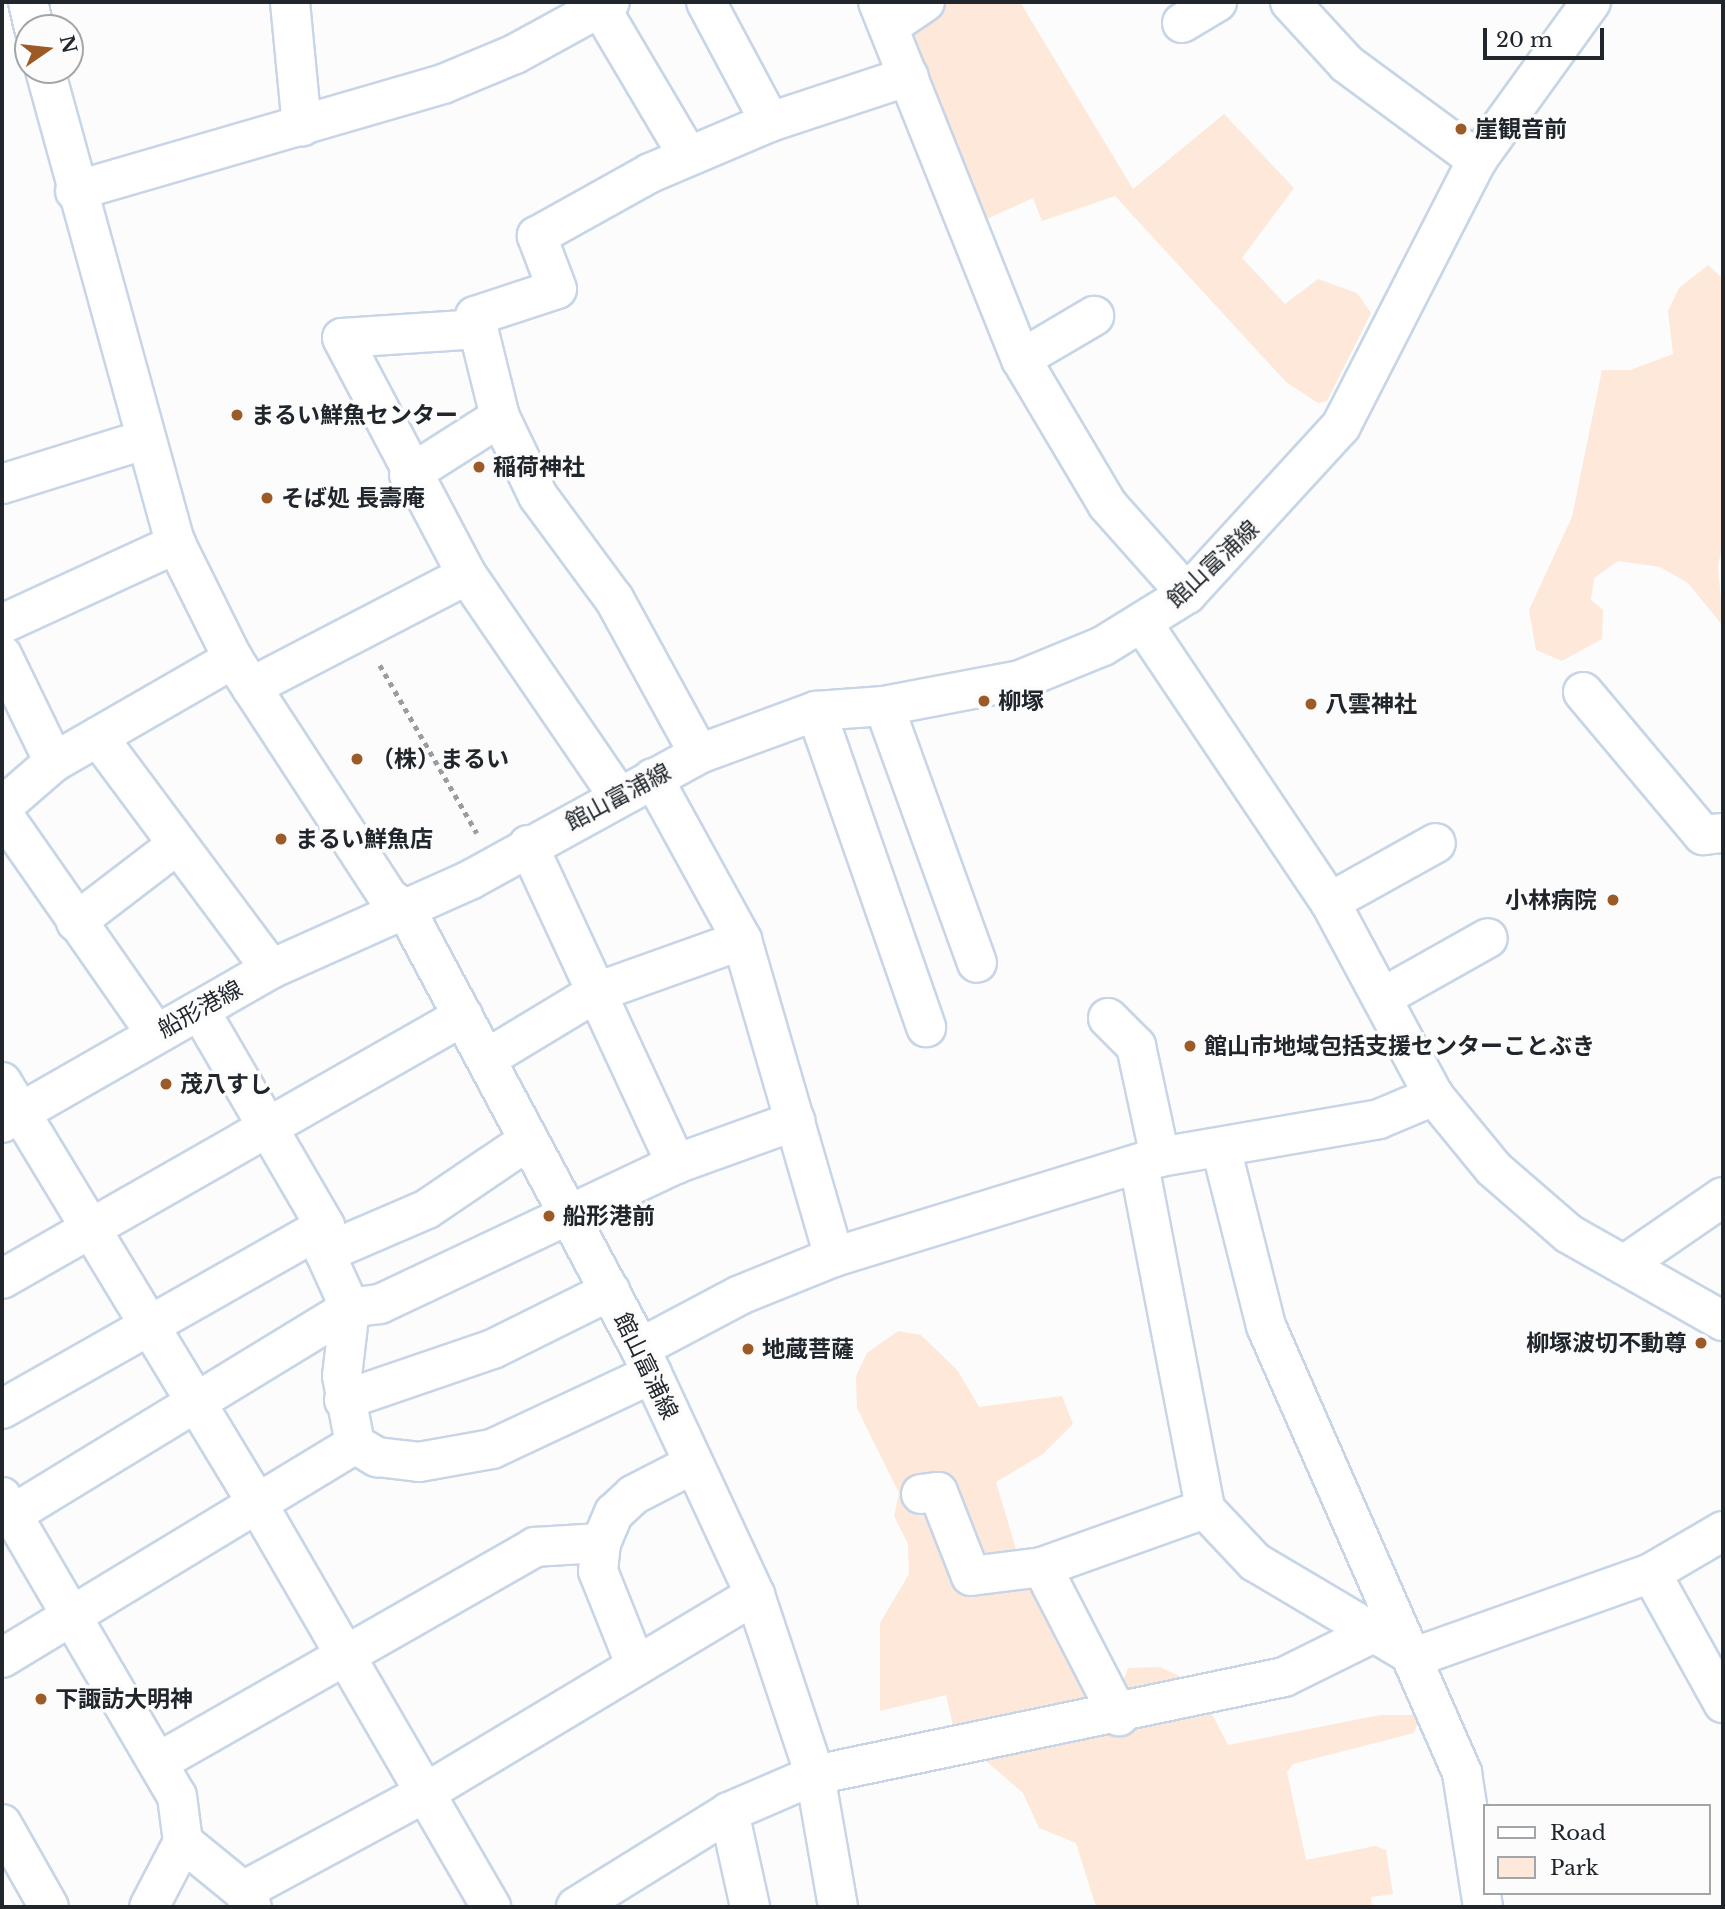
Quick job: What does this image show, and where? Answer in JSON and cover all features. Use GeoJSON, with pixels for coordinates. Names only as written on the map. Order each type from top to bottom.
{"type":"FeatureCollection","features":[{"type":"Feature","properties":{"kind":"street"},"geometry":{"type":"LineString","coordinates":[[290,2],[302,126]]}},
{"type":"Feature","properties":{"kind":"street"},"geometry":{"type":"LineString","coordinates":[[706,2],[770,122]]}},
{"type":"Feature","properties":{"kind":"street"},"geometry":{"type":"LineString","coordinates":[[925,2],[884,13],[1021,359],[1107,504],[1187,594]]}},
{"type":"Feature","properties":{"kind":"street"},"geometry":{"type":"LineString","coordinates":[[1182,23],[1217,2]]}},
{"type":"Feature","properties":{"kind":"street"},"geometry":{"type":"LineString","coordinates":[[1290,2],[1346,64],[1477,160]]}},
{"type":"Feature","properties":{"kind":"street","name":"館山富浦線"},"geometry":{"type":"LineString","coordinates":[[838,1907],[815,1776],[755,1595],[646,1361],[405,911],[699,754],[817,711],[884,706],[1020,680],[1143,624],[1187,594],[1341,426],[1477,160],[1591,2]]}},
{"type":"Feature","properties":{"kind":"street"},"geometry":{"type":"LineString","coordinates":[[75,191],[443,84],[603,4],[687,154]]}},
{"type":"Feature","properties":{"kind":"street"},"geometry":{"type":"LineString","coordinates":[[699,754],[614,599],[538,496],[500,416],[475,316],[557,289],[537,236],[687,154],[770,122],[909,76]]}},
{"type":"Feature","properties":{"kind":"street"},"geometry":{"type":"LineString","coordinates":[[48,84],[143,440],[176,544],[242,673],[388,897],[405,911]]}},
{"type":"Feature","properties":{"kind":"street"},"geometry":{"type":"LineString","coordinates":[[1021,359],[1094,316]]}},
{"type":"Feature","properties":{"kind":"street"},"geometry":{"type":"LineString","coordinates":[[480,329],[342,338],[409,475],[467,575],[619,797]]}},
{"type":"Feature","properties":{"kind":"street"},"geometry":{"type":"LineString","coordinates":[[409,475],[500,416]]}},
{"type":"Feature","properties":{"kind":"street"},"geometry":{"type":"LineString","coordinates":[[2,484],[143,440]]}},
{"type":"Feature","properties":{"kind":"street"},"geometry":{"type":"LineString","coordinates":[[2,624],[176,544]]}},
{"type":"Feature","properties":{"kind":"street"},"geometry":{"type":"LineString","coordinates":[[156,1034],[76,922],[2,810],[54,762],[98,737],[242,673],[362,634],[467,575]]}},
{"type":"Feature","properties":{"kind":"street"},"geometry":{"type":"LineString","coordinates":[[1143,624],[1330,902],[1434,1096],[1494,1169],[1569,1234],[1723,1321]]}},
{"type":"Feature","properties":{"kind":"street"},"geometry":{"type":"LineString","coordinates":[[2,655],[54,762]]}},
{"type":"Feature","properties":{"kind":"street"},"geometry":{"type":"LineString","coordinates":[[1583,692],[1703,835],[1723,833]]}},
{"type":"Feature","properties":{"kind":"street"},"geometry":{"type":"LineString","coordinates":[[884,706],[977,963]]}},
{"type":"Feature","properties":{"kind":"street"},"geometry":{"type":"LineString","coordinates":[[817,711],[926,1027]]}},
{"type":"Feature","properties":{"kind":"street"},"geometry":{"type":"LineString","coordinates":[[98,737],[271,968]]}},
{"type":"Feature","properties":{"kind":"street"},"geometry":{"type":"LineString","coordinates":[[653,778],[742,940],[834,1257]]}},
{"type":"Feature","properties":{"kind":"street"},"geometry":{"type":"LineString","coordinates":[[1330,902],[1436,843]]}},
{"type":"Feature","properties":{"kind":"street"},"geometry":{"type":"LineString","coordinates":[[76,922],[178,844]]}},
{"type":"Feature","properties":{"kind":"street"},"geometry":{"type":"LineString","coordinates":[[528,845],[676,1164]]}},
{"type":"Feature","properties":{"kind":"street","name":"船形港線"},"geometry":{"type":"LineString","coordinates":[[8,1106],[200,1011],[271,968],[366,922],[405,911]]}},
{"type":"Feature","properties":{"kind":"street"},"geometry":{"type":"LineString","coordinates":[[1383,997],[1488,938]]}},
{"type":"Feature","properties":{"kind":"street"},"geometry":{"type":"LineString","coordinates":[[486,1059],[597,992],[742,940]]}},
{"type":"Feature","properties":{"kind":"street"},"geometry":{"type":"LineString","coordinates":[[200,1011],[325,1240],[351,1308],[344,1400],[355,1444],[376,1457],[419,1462],[492,1448],[646,1361],[740,1294],[834,1257],[1150,1161],[1379,1119],[1434,1096]]}},
{"type":"Feature","properties":{"kind":"street"},"geometry":{"type":"LineString","coordinates":[[2,1279],[264,1125],[463,1016]]}},
{"type":"Feature","properties":{"kind":"street"},"geometry":{"type":"LineString","coordinates":[[1108,1018],[1136,1046],[1150,1161],[1205,1509],[1255,1562],[1415,1657]]}},
{"type":"Feature","properties":{"kind":"street"},"geometry":{"type":"LineString","coordinates":[[8,1106],[91,1228],[149,1323],[257,1503],[491,1907]]}},
{"type":"Feature","properties":{"kind":"street"},"geometry":{"type":"LineString","coordinates":[[149,1907],[183,1842],[177,1796],[162,1760],[7,1506],[196,1401],[351,1308],[380,1304],[571,1218],[676,1164],[795,1121]]}},
{"type":"Feature","properties":{"kind":"street"},"geometry":{"type":"LineString","coordinates":[[2,1409],[149,1323],[325,1240],[426,1209],[529,1140]]}},
{"type":"Feature","properties":{"kind":"street"},"geometry":{"type":"LineString","coordinates":[[1221,1148],[1266,1326],[1415,1657],[1462,1773],[1483,1907]]}},
{"type":"Feature","properties":{"kind":"street"},"geometry":{"type":"LineString","coordinates":[[1625,1265],[1723,1197]]}},
{"type":"Feature","properties":{"kind":"street"},"geometry":{"type":"LineString","coordinates":[[344,1400],[493,1349],[610,1291]]}},
{"type":"Feature","properties":{"kind":"street"},"geometry":{"type":"LineString","coordinates":[[2,1658],[355,1444]]}},
{"type":"Feature","properties":{"kind":"street"},"geometry":{"type":"LineString","coordinates":[[636,1666],[598,1571],[601,1543],[614,1513],[633,1495],[693,1464]]}},
{"type":"Feature","properties":{"kind":"street"},"geometry":{"type":"LineString","coordinates":[[921,1494],[938,1492],[971,1576],[1042,1567],[1205,1509]]}},
{"type":"Feature","properties":{"kind":"street"},"geometry":{"type":"LineString","coordinates":[[1415,1657],[1651,1573],[1723,1531]]}},
{"type":"Feature","properties":{"kind":"street"},"geometry":{"type":"LineString","coordinates":[[162,1760],[535,1548],[601,1543]]}},
{"type":"Feature","properties":{"kind":"street"},"geometry":{"type":"LineString","coordinates":[[1042,1567],[1119,1716]]}},
{"type":"Feature","properties":{"kind":"street"},"geometry":{"type":"LineString","coordinates":[[1651,1573],[1723,1703]]}},
{"type":"Feature","properties":{"kind":"street"},"geometry":{"type":"LineString","coordinates":[[183,1842],[247,1899],[755,1595]]}},
{"type":"Feature","properties":{"kind":"street"},"geometry":{"type":"LineString","coordinates":[[576,1907],[729,1812],[815,1776],[1119,1716],[1284,1677],[1376,1632]]}},
{"type":"Feature","properties":{"kind":"street"},"geometry":{"type":"LineString","coordinates":[[729,1812],[750,1907]]}},
{"type":"Feature","properties":{"kind":"street"},"geometry":{"type":"LineString","coordinates":[[2,1824],[49,1907]]}},
{"type":"Feature","properties":{"kind":"path"},"geometry":{"type":"LineString","coordinates":[[362,634],[496,864]]}},
{"type":"Feature","properties":{"kind":"green space"},"geometry":{"type":"Polygon","coordinates":[[[942,2],[1020,2],[1133,189],[1224,114],[1294,188],[1242,258],[1285,304],[1318,279],[1357,293],[1371,313],[1327,401],[1318,403],[1286,382],[1115,196],[1042,221],[1033,198],[980,222],[902,30],[942,2]]]}},
{"type":"Feature","properties":{"kind":"green space"},"geometry":{"type":"Polygon","coordinates":[[[1708,265],[1723,279],[1723,542],[1718,566],[1723,626],[1688,583],[1660,567],[1618,561],[1594,578],[1591,600],[1603,610],[1602,639],[1562,661],[1536,650],[1529,610],[1572,517],[1602,370],[1630,370],[1673,354],[1668,311],[1679,288],[1708,265]]]}},
{"type":"Feature","properties":{"kind":"green space"},"geometry":{"type":"Polygon","coordinates":[[[898,1331],[921,1335],[958,1371],[979,1407],[1062,1396],[1073,1424],[1043,1454],[996,1482],[1016,1549],[1062,1624],[1122,1685],[1128,1668],[1160,1667],[1196,1684],[1228,1745],[1380,1715],[1421,1715],[1414,1733],[1293,1764],[1287,1772],[1306,1860],[1375,1846],[1386,1850],[1393,1894],[1371,1897],[1372,1907],[1096,1907],[1076,1843],[1039,1828],[1023,1793],[955,1734],[946,1695],[880,1711],[880,1623],[909,1574],[908,1544],[894,1516],[899,1493],[857,1408],[856,1376],[867,1353],[898,1331]]]}},
{"type":"Feature","properties":{"kind":"place","name":"崖観音前"},"geometry":{"type":"Point","coordinates":[1461,129]}},
{"type":"Feature","properties":{"kind":"place","name":"まるい鮮魚センター"},"geometry":{"type":"Point","coordinates":[237,415]}},
{"type":"Feature","properties":{"kind":"place","name":"稲荷神社"},"geometry":{"type":"Point","coordinates":[479,467]}},
{"type":"Feature","properties":{"kind":"place","name":"そば処 長壽庵"},"geometry":{"type":"Point","coordinates":[267,498]}},
{"type":"Feature","properties":{"kind":"place","name":"柳塚"},"geometry":{"type":"Point","coordinates":[984,701]}},
{"type":"Feature","properties":{"kind":"place","name":"八雲神社"},"geometry":{"type":"Point","coordinates":[1311,704]}},
{"type":"Feature","properties":{"kind":"place","name":"（株）まるい"},"geometry":{"type":"Point","coordinates":[357,759]}},
{"type":"Feature","properties":{"kind":"place","name":"まるい鮮魚店"},"geometry":{"type":"Point","coordinates":[281,839]}},
{"type":"Feature","properties":{"kind":"place","name":"小林病院"},"geometry":{"type":"Point","coordinates":[1613,900]}},
{"type":"Feature","properties":{"kind":"place","name":"館山市地域包括支援センターことぶき"},"geometry":{"type":"Point","coordinates":[1190,1046]}},
{"type":"Feature","properties":{"kind":"place","name":"茂八すし"},"geometry":{"type":"Point","coordinates":[166,1084]}},
{"type":"Feature","properties":{"kind":"place","name":"船形港前"},"geometry":{"type":"Point","coordinates":[549,1216]}},
{"type":"Feature","properties":{"kind":"place","name":"柳塚波切不動尊"},"geometry":{"type":"Point","coordinates":[1701,1343]}},
{"type":"Feature","properties":{"kind":"place","name":"地蔵菩薩"},"geometry":{"type":"Point","coordinates":[748,1349]}},
{"type":"Feature","properties":{"kind":"place","name":"下諏訪大明神"},"geometry":{"type":"Point","coordinates":[41,1699]}}]}
